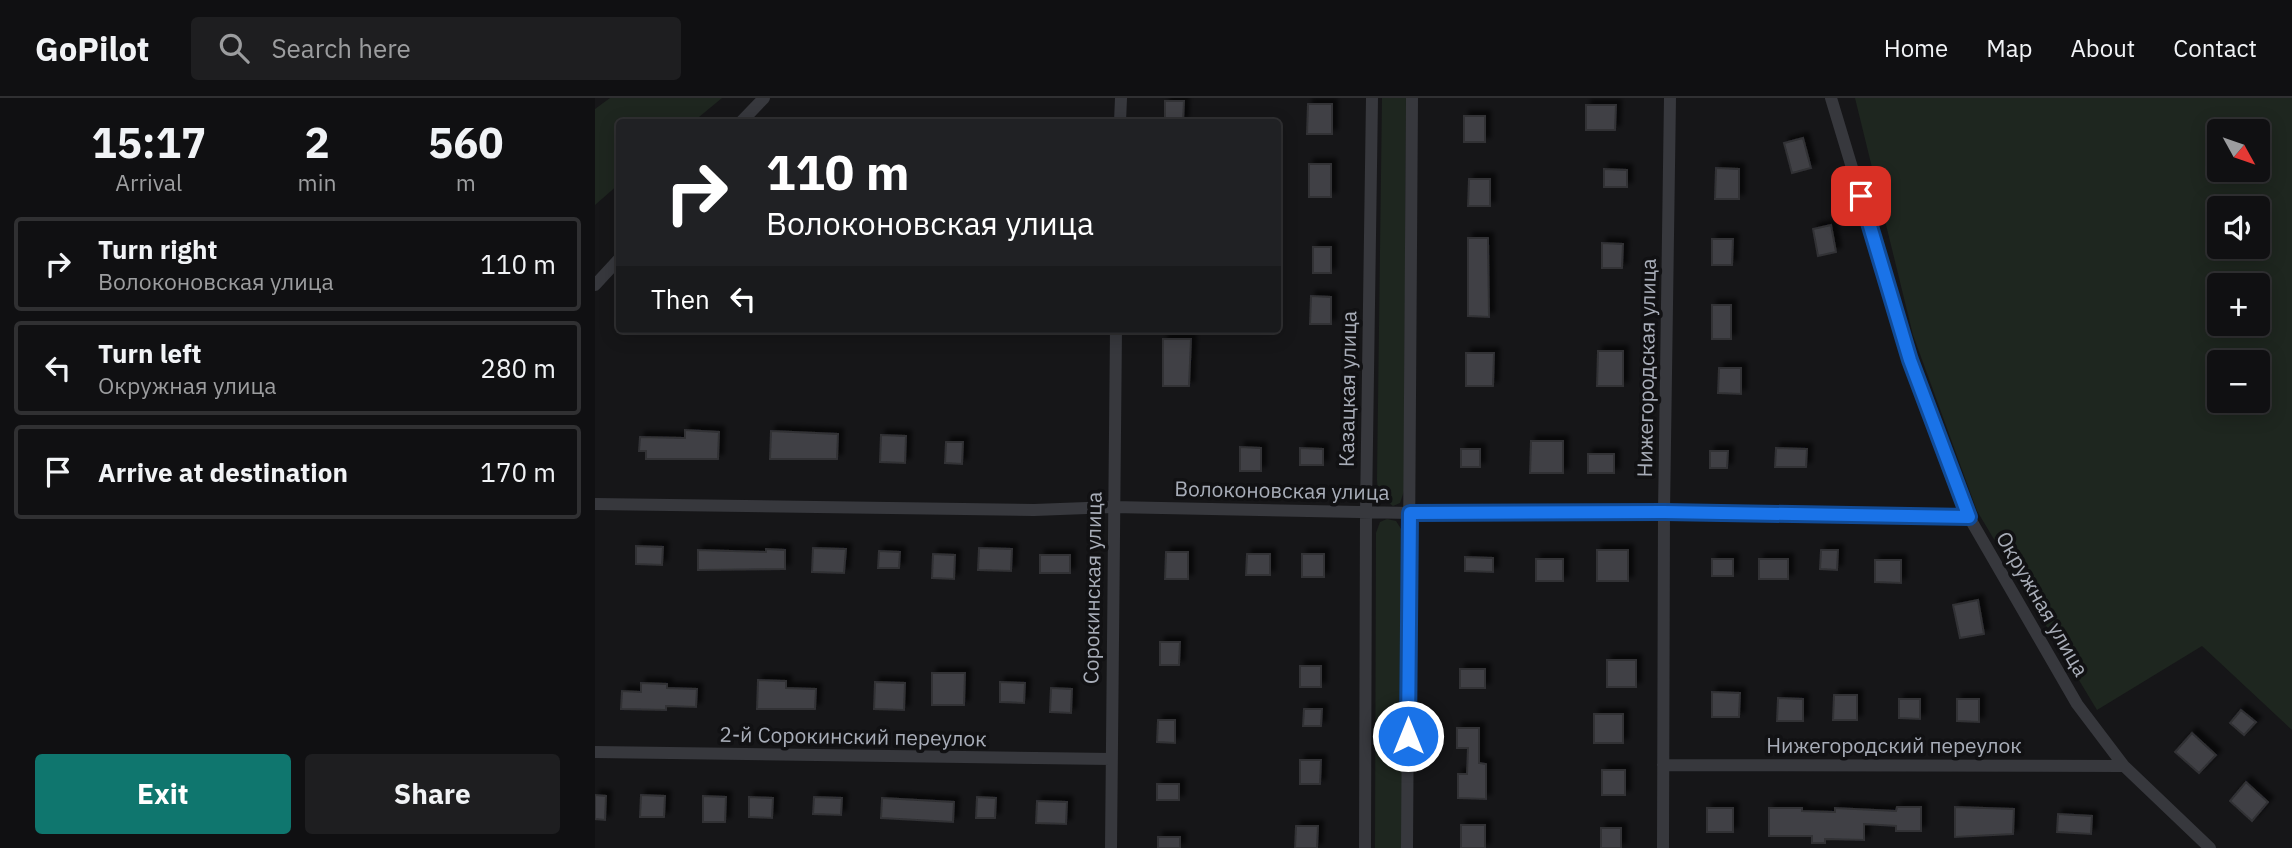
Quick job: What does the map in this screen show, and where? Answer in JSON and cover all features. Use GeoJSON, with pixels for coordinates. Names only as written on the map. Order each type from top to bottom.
{"type":"FeatureCollection","features":[{"type":"Feature","properties":{"kind":"street"},"geometry":{"type":"LineString","coordinates":[[744,119],[764,98]]}},
{"type":"Feature","properties":{"kind":"street"},"geometry":{"type":"LineString","coordinates":[[1120,119],[1121,98]]}},
{"type":"Feature","properties":{"kind":"street","name":"Казацкая улица"},"geometry":{"type":"LineString","coordinates":[[1365,848],[1366,511],[1373,98]]}},
{"type":"Feature","properties":{"kind":"street"},"geometry":{"type":"LineString","coordinates":[[1407,848],[1412,98]]}},
{"type":"Feature","properties":{"kind":"street","name":"Нижегородская улица"},"geometry":{"type":"LineString","coordinates":[[1663,848],[1664,512],[1670,98]]}},
{"type":"Feature","properties":{"kind":"street","name":"Окружная улица"},"geometry":{"type":"LineString","coordinates":[[1831,98],[1910,360],[1969,517],[2077,704],[2124,766],[2210,848]]}},
{"type":"Feature","properties":{"kind":"street"},"geometry":{"type":"LineString","coordinates":[[595,285],[616,262]]}},
{"type":"Feature","properties":{"kind":"street","name":"Сорокинская улица"},"geometry":{"type":"LineString","coordinates":[[1111,848],[1116,333]]}},
{"type":"Feature","properties":{"kind":"street","name":"Волоконовская улица"},"geometry":{"type":"LineString","coordinates":[[595,505],[1034,510],[1113,507],[1410,513],[1664,512],[1969,517]]}},
{"type":"Feature","properties":{"kind":"street","name":"2-й Сорокинский переулок"},"geometry":{"type":"LineString","coordinates":[[595,752],[1111,759]]}},
{"type":"Feature","properties":{"kind":"street","name":"Нижегородский переулок"},"geometry":{"type":"LineString","coordinates":[[1664,765],[2124,766]]}},
{"type":"Feature","properties":{"kind":"shaded area"},"geometry":{"type":"Polygon","coordinates":[[[610,98],[722,98],[697,119],[616,119],[616,187],[595,205],[595,109],[610,98]]]}},
{"type":"Feature","properties":{"kind":"shaded area"},"geometry":{"type":"Polygon","coordinates":[[[1382,98],[1406,98],[1404,491],[1400,503],[1393,506],[1378,494],[1377,480],[1382,98]]]}},
{"type":"Feature","properties":{"kind":"shaded area"},"geometry":{"type":"Polygon","coordinates":[[[1855,98],[2292,98],[2292,730],[2202,646],[2097,710],[1977,511],[1913,335],[1855,98]]]}},
{"type":"Feature","properties":{"kind":"shaded area"},"geometry":{"type":"Polygon","coordinates":[[[1387,519],[1396,521],[1403,532],[1402,848],[1375,848],[1376,533],[1380,522],[1387,519]]]}},
{"type":"Feature","properties":{"kind":"building"},"geometry":{"type":"Polygon","coordinates":[[[1165,101],[1184,101],[1183,119],[1165,119],[1165,101]]]}},
{"type":"Feature","properties":{"kind":"building"},"geometry":{"type":"Polygon","coordinates":[[[1308,104],[1332,104],[1332,134],[1307,134],[1308,104]]]}},
{"type":"Feature","properties":{"kind":"building"},"geometry":{"type":"Polygon","coordinates":[[[1586,105],[1616,105],[1615,130],[1586,130],[1586,105]]]}},
{"type":"Feature","properties":{"kind":"building"},"geometry":{"type":"Polygon","coordinates":[[[1464,116],[1485,116],[1485,142],[1464,142],[1464,116]]]}},
{"type":"Feature","properties":{"kind":"building"},"geometry":{"type":"Polygon","coordinates":[[[1803,138],[1811,168],[1792,173],[1784,143],[1803,138]]]}},
{"type":"Feature","properties":{"kind":"building"},"geometry":{"type":"Polygon","coordinates":[[[1309,164],[1331,164],[1331,197],[1309,197],[1309,164]]]}},
{"type":"Feature","properties":{"kind":"building"},"geometry":{"type":"Polygon","coordinates":[[[1716,168],[1739,169],[1739,199],[1715,199],[1716,168]]]}},
{"type":"Feature","properties":{"kind":"building"},"geometry":{"type":"Polygon","coordinates":[[[1604,169],[1627,170],[1627,187],[1604,187],[1604,169]]]}},
{"type":"Feature","properties":{"kind":"building"},"geometry":{"type":"Polygon","coordinates":[[[1469,179],[1490,179],[1490,206],[1468,206],[1469,179]]]}},
{"type":"Feature","properties":{"kind":"building"},"geometry":{"type":"Polygon","coordinates":[[[1831,225],[1836,252],[1818,256],[1813,229],[1831,225]]]}},
{"type":"Feature","properties":{"kind":"building"},"geometry":{"type":"Polygon","coordinates":[[[1468,238],[1488,238],[1489,317],[1468,316],[1468,238]]]}},
{"type":"Feature","properties":{"kind":"building"},"geometry":{"type":"Polygon","coordinates":[[[1712,239],[1733,239],[1732,265],[1712,265],[1712,239]]]}},
{"type":"Feature","properties":{"kind":"building"},"geometry":{"type":"Polygon","coordinates":[[[1602,243],[1623,244],[1622,268],[1602,268],[1602,243]]]}},
{"type":"Feature","properties":{"kind":"building"},"geometry":{"type":"Polygon","coordinates":[[[1313,247],[1331,247],[1331,273],[1313,273],[1313,247]]]}},
{"type":"Feature","properties":{"kind":"building"},"geometry":{"type":"Polygon","coordinates":[[[1311,296],[1331,297],[1331,324],[1310,324],[1311,296]]]}},
{"type":"Feature","properties":{"kind":"building"},"geometry":{"type":"Polygon","coordinates":[[[1712,305],[1731,305],[1731,339],[1712,339],[1712,305]]]}},
{"type":"Feature","properties":{"kind":"building"},"geometry":{"type":"Polygon","coordinates":[[[1163,339],[1191,339],[1189,386],[1163,386],[1163,339]]]}},
{"type":"Feature","properties":{"kind":"building"},"geometry":{"type":"Polygon","coordinates":[[[1598,351],[1623,351],[1623,386],[1597,386],[1598,351]]]}},
{"type":"Feature","properties":{"kind":"building"},"geometry":{"type":"Polygon","coordinates":[[[1466,353],[1494,353],[1493,386],[1466,386],[1466,353]]]}},
{"type":"Feature","properties":{"kind":"building"},"geometry":{"type":"Polygon","coordinates":[[[1719,368],[1741,368],[1741,394],[1718,393],[1719,368]]]}},
{"type":"Feature","properties":{"kind":"building"},"geometry":{"type":"Polygon","coordinates":[[[685,430],[719,432],[718,459],[646,459],[646,451],[639,451],[640,437],[685,438],[685,430]]]}},
{"type":"Feature","properties":{"kind":"building"},"geometry":{"type":"Polygon","coordinates":[[[771,431],[838,434],[837,459],[770,459],[771,431]]]}},
{"type":"Feature","properties":{"kind":"building"},"geometry":{"type":"Polygon","coordinates":[[[881,435],[906,436],[905,463],[880,462],[881,435]]]}},
{"type":"Feature","properties":{"kind":"building"},"geometry":{"type":"Polygon","coordinates":[[[1531,441],[1563,441],[1563,473],[1530,473],[1531,441]]]}},
{"type":"Feature","properties":{"kind":"building"},"geometry":{"type":"Polygon","coordinates":[[[946,442],[963,442],[962,464],[945,463],[946,442]]]}},
{"type":"Feature","properties":{"kind":"building"},"geometry":{"type":"Polygon","coordinates":[[[1240,447],[1261,448],[1261,471],[1240,471],[1240,447]]]}},
{"type":"Feature","properties":{"kind":"building"},"geometry":{"type":"Polygon","coordinates":[[[1300,448],[1323,449],[1323,465],[1300,465],[1300,448]]]}},
{"type":"Feature","properties":{"kind":"building"},"geometry":{"type":"Polygon","coordinates":[[[1776,448],[1807,449],[1806,467],[1775,467],[1776,448]]]}},
{"type":"Feature","properties":{"kind":"building"},"geometry":{"type":"Polygon","coordinates":[[[1461,449],[1480,449],[1480,467],[1461,467],[1461,449]]]}},
{"type":"Feature","properties":{"kind":"building"},"geometry":{"type":"Polygon","coordinates":[[[1710,451],[1728,451],[1727,468],[1710,468],[1710,451]]]}},
{"type":"Feature","properties":{"kind":"building"},"geometry":{"type":"Polygon","coordinates":[[[1588,454],[1614,454],[1614,473],[1588,473],[1588,454]]]}},
{"type":"Feature","properties":{"kind":"building"},"geometry":{"type":"Polygon","coordinates":[[[636,546],[663,547],[662,565],[636,564],[636,546]]]}},
{"type":"Feature","properties":{"kind":"building"},"geometry":{"type":"Polygon","coordinates":[[[813,548],[846,549],[844,573],[812,572],[813,548]]]}},
{"type":"Feature","properties":{"kind":"building"},"geometry":{"type":"Polygon","coordinates":[[[979,548],[1012,549],[1011,571],[978,570],[979,548]]]}},
{"type":"Feature","properties":{"kind":"building"},"geometry":{"type":"Polygon","coordinates":[[[766,549],[785,550],[785,569],[698,570],[698,550],[766,552],[766,549]]]}},
{"type":"Feature","properties":{"kind":"building"},"geometry":{"type":"Polygon","coordinates":[[[1597,550],[1628,550],[1628,581],[1597,581],[1597,550]]]}},
{"type":"Feature","properties":{"kind":"building"},"geometry":{"type":"Polygon","coordinates":[[[1821,550],[1838,550],[1837,570],[1820,569],[1821,550]]]}},
{"type":"Feature","properties":{"kind":"building"},"geometry":{"type":"Polygon","coordinates":[[[879,551],[900,552],[899,568],[878,568],[879,551]]]}},
{"type":"Feature","properties":{"kind":"building"},"geometry":{"type":"Polygon","coordinates":[[[1166,552],[1188,552],[1188,579],[1165,579],[1166,552]]]}},
{"type":"Feature","properties":{"kind":"building"},"geometry":{"type":"Polygon","coordinates":[[[933,554],[955,555],[954,579],[932,578],[933,554]]]}},
{"type":"Feature","properties":{"kind":"building"},"geometry":{"type":"Polygon","coordinates":[[[1247,554],[1270,554],[1270,575],[1246,575],[1247,554]]]}},
{"type":"Feature","properties":{"kind":"building"},"geometry":{"type":"Polygon","coordinates":[[[1302,554],[1324,554],[1324,577],[1302,577],[1302,554]]]}},
{"type":"Feature","properties":{"kind":"building"},"geometry":{"type":"Polygon","coordinates":[[[1040,555],[1070,555],[1070,573],[1040,573],[1040,555]]]}},
{"type":"Feature","properties":{"kind":"building"},"geometry":{"type":"Polygon","coordinates":[[[1465,557],[1493,558],[1493,572],[1465,571],[1465,557]]]}},
{"type":"Feature","properties":{"kind":"building"},"geometry":{"type":"Polygon","coordinates":[[[1536,559],[1563,559],[1563,581],[1536,581],[1536,559]]]}},
{"type":"Feature","properties":{"kind":"building"},"geometry":{"type":"Polygon","coordinates":[[[1712,559],[1733,559],[1733,576],[1712,576],[1712,559]]]}},
{"type":"Feature","properties":{"kind":"building"},"geometry":{"type":"Polygon","coordinates":[[[1759,559],[1788,559],[1788,579],[1759,579],[1759,559]]]}},
{"type":"Feature","properties":{"kind":"building"},"geometry":{"type":"Polygon","coordinates":[[[1875,560],[1901,560],[1901,583],[1875,582],[1875,560]]]}},
{"type":"Feature","properties":{"kind":"building"},"geometry":{"type":"Polygon","coordinates":[[[1978,600],[1984,634],[1960,638],[1953,605],[1978,600]]]}},
{"type":"Feature","properties":{"kind":"building"},"geometry":{"type":"Polygon","coordinates":[[[1160,642],[1180,642],[1179,665],[1160,665],[1160,642]]]}},
{"type":"Feature","properties":{"kind":"building"},"geometry":{"type":"Polygon","coordinates":[[[1607,660],[1636,660],[1636,687],[1607,687],[1607,660]]]}},
{"type":"Feature","properties":{"kind":"building"},"geometry":{"type":"Polygon","coordinates":[[[1300,666],[1321,666],[1321,687],[1300,687],[1300,666]]]}},
{"type":"Feature","properties":{"kind":"building"},"geometry":{"type":"Polygon","coordinates":[[[1460,669],[1485,669],[1485,688],[1460,688],[1460,669]]]}},
{"type":"Feature","properties":{"kind":"building"},"geometry":{"type":"Polygon","coordinates":[[[932,673],[965,673],[964,705],[932,705],[932,673]]]}},
{"type":"Feature","properties":{"kind":"building"},"geometry":{"type":"Polygon","coordinates":[[[758,680],[786,681],[786,688],[816,689],[815,709],[757,709],[758,680]]]}},
{"type":"Feature","properties":{"kind":"building"},"geometry":{"type":"Polygon","coordinates":[[[875,682],[905,683],[904,710],[874,709],[875,682]]]}},
{"type":"Feature","properties":{"kind":"building"},"geometry":{"type":"Polygon","coordinates":[[[1000,682],[1025,683],[1024,703],[1000,702],[1000,682]]]}},
{"type":"Feature","properties":{"kind":"building"},"geometry":{"type":"Polygon","coordinates":[[[641,683],[667,684],[667,688],[697,689],[696,707],[666,706],[666,710],[621,709],[622,691],[641,692],[641,683]]]}},
{"type":"Feature","properties":{"kind":"building"},"geometry":{"type":"Polygon","coordinates":[[[1051,688],[1072,689],[1071,713],[1050,712],[1051,688]]]}},
{"type":"Feature","properties":{"kind":"building"},"geometry":{"type":"Polygon","coordinates":[[[1712,692],[1740,693],[1739,717],[1712,717],[1712,692]]]}},
{"type":"Feature","properties":{"kind":"building"},"geometry":{"type":"Polygon","coordinates":[[[1834,695],[1857,695],[1857,720],[1833,720],[1834,695]]]}},
{"type":"Feature","properties":{"kind":"building"},"geometry":{"type":"Polygon","coordinates":[[[1778,698],[1803,699],[1803,721],[1777,721],[1778,698]]]}},
{"type":"Feature","properties":{"kind":"building"},"geometry":{"type":"Polygon","coordinates":[[[1899,699],[1920,699],[1920,719],[1899,718],[1899,699]]]}},
{"type":"Feature","properties":{"kind":"building"},"geometry":{"type":"Polygon","coordinates":[[[1957,699],[1979,699],[1979,722],[1957,721],[1957,699]]]}},
{"type":"Feature","properties":{"kind":"building"},"geometry":{"type":"Polygon","coordinates":[[[1304,709],[1322,709],[1321,726],[1303,726],[1304,709]]]}},
{"type":"Feature","properties":{"kind":"building"},"geometry":{"type":"Polygon","coordinates":[[[2241,710],[2256,722],[2244,735],[2230,723],[2241,710]]]}},
{"type":"Feature","properties":{"kind":"building"},"geometry":{"type":"Polygon","coordinates":[[[1594,714],[1623,714],[1623,743],[1594,743],[1594,714]]]}},
{"type":"Feature","properties":{"kind":"building"},"geometry":{"type":"Polygon","coordinates":[[[1158,720],[1175,720],[1175,743],[1157,742],[1158,720]]]}},
{"type":"Feature","properties":{"kind":"building"},"geometry":{"type":"Polygon","coordinates":[[[1457,728],[1479,728],[1479,763],[1486,764],[1486,799],[1458,798],[1458,774],[1467,774],[1468,748],[1457,748],[1457,728]]]}},
{"type":"Feature","properties":{"kind":"building"},"geometry":{"type":"Polygon","coordinates":[[[2192,733],[2216,755],[2199,773],[2175,752],[2192,733]]]}},
{"type":"Feature","properties":{"kind":"building"},"geometry":{"type":"Polygon","coordinates":[[[1300,760],[1321,760],[1320,784],[1300,784],[1300,760]]]}},
{"type":"Feature","properties":{"kind":"building"},"geometry":{"type":"Polygon","coordinates":[[[1602,770],[1625,770],[1625,795],[1602,795],[1602,770]]]}},
{"type":"Feature","properties":{"kind":"building"},"geometry":{"type":"Polygon","coordinates":[[[2246,782],[2268,802],[2252,821],[2230,801],[2246,782]]]}},
{"type":"Feature","properties":{"kind":"building"},"geometry":{"type":"Polygon","coordinates":[[[1157,784],[1179,784],[1179,800],[1157,800],[1157,784]]]}},
{"type":"Feature","properties":{"kind":"building"},"geometry":{"type":"Polygon","coordinates":[[[595,795],[606,796],[605,820],[595,819],[595,795]]]}},
{"type":"Feature","properties":{"kind":"building"},"geometry":{"type":"Polygon","coordinates":[[[641,795],[665,796],[664,817],[640,817],[641,795]]]}},
{"type":"Feature","properties":{"kind":"building"},"geometry":{"type":"Polygon","coordinates":[[[703,796],[726,797],[725,822],[703,822],[703,796]]]}},
{"type":"Feature","properties":{"kind":"building"},"geometry":{"type":"Polygon","coordinates":[[[749,797],[773,798],[772,818],[749,817],[749,797]]]}},
{"type":"Feature","properties":{"kind":"building"},"geometry":{"type":"Polygon","coordinates":[[[814,797],[842,798],[841,815],[813,814],[814,797]]]}},
{"type":"Feature","properties":{"kind":"building"},"geometry":{"type":"Polygon","coordinates":[[[977,797],[996,798],[995,818],[976,818],[977,797]]]}},
{"type":"Feature","properties":{"kind":"building"},"geometry":{"type":"Polygon","coordinates":[[[882,798],[954,802],[953,822],[881,818],[882,798]]]}},
{"type":"Feature","properties":{"kind":"building"},"geometry":{"type":"Polygon","coordinates":[[[1037,801],[1067,802],[1066,824],[1036,823],[1037,801]]]}},
{"type":"Feature","properties":{"kind":"building"},"geometry":{"type":"Polygon","coordinates":[[[1897,807],[1921,807],[1921,831],[1896,831],[1896,826],[1864,824],[1864,840],[1825,839],[1825,843],[1812,843],[1812,836],[1769,836],[1769,808],[1835,812],[1835,808],[1896,811],[1897,807]]]}},
{"type":"Feature","properties":{"kind":"building"},"geometry":{"type":"Polygon","coordinates":[[[1955,807],[2014,809],[2013,834],[1955,837],[1955,807]]]}},
{"type":"Feature","properties":{"kind":"building"},"geometry":{"type":"Polygon","coordinates":[[[1707,808],[1733,808],[1733,832],[1707,832],[1707,808]]]}},
{"type":"Feature","properties":{"kind":"building"},"geometry":{"type":"Polygon","coordinates":[[[2058,814],[2092,816],[2091,834],[2057,832],[2058,814]]]}},
{"type":"Feature","properties":{"kind":"building"},"geometry":{"type":"Polygon","coordinates":[[[1461,825],[1485,825],[1485,848],[1461,848],[1461,825]]]}},
{"type":"Feature","properties":{"kind":"building"},"geometry":{"type":"Polygon","coordinates":[[[1296,826],[1318,826],[1317,848],[1295,848],[1296,826]]]}},
{"type":"Feature","properties":{"kind":"building"},"geometry":{"type":"Polygon","coordinates":[[[1601,828],[1621,828],[1621,848],[1601,848],[1601,828]]]}},
{"type":"Feature","properties":{"kind":"building"},"geometry":{"type":"Polygon","coordinates":[[[1158,837],[1180,837],[1180,848],[1158,848],[1158,837]]]}},
{"type":"Feature","properties":{"kind":"route"},"geometry":{"type":"LineString","coordinates":[[1408,736],[1410,513],[1664,512],[1969,517],[1910,360],[1861,196]]}}]}
